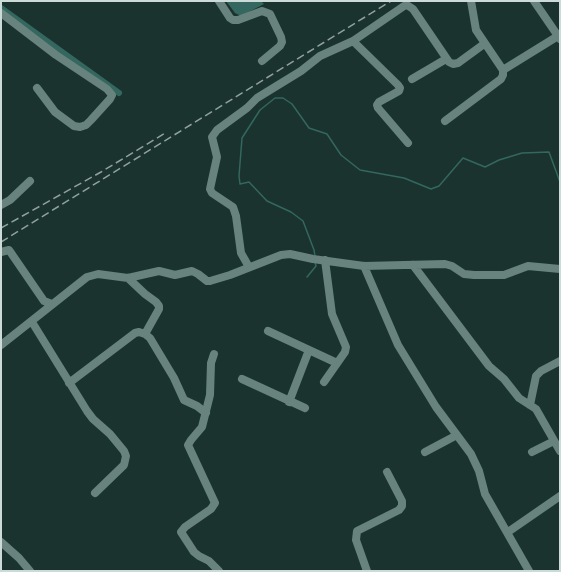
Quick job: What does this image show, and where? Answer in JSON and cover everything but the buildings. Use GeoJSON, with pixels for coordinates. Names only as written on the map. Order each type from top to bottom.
{"type":"FeatureCollection","features":[{"type":"Feature","properties":{"kind":"street"},"geometry":{"type":"LineString","coordinates":[[218,1],[233,20],[238,20],[262,11],[270,14],[282,42],[280,46],[262,62]]}},
{"type":"Feature","properties":{"kind":"street"},"geometry":{"type":"LineString","coordinates":[[445,121],[501,79],[503,75],[503,70],[484,44],[475,26],[471,1]]}},
{"type":"Feature","properties":{"kind":"street"},"geometry":{"type":"LineString","coordinates":[[503,70],[559,38],[534,1]]}},
{"type":"Feature","properties":{"kind":"street"},"geometry":{"type":"LineString","coordinates":[[249,267],[241,253],[236,216],[233,207],[229,203],[217,197],[210,189],[217,157],[212,141],[214,134],[257,98],[320,56],[353,41],[408,3],[449,62],[453,64],[458,62],[484,44]]}},
{"type":"Feature","properties":{"kind":"street"},"geometry":{"type":"LineString","coordinates":[[1,13],[56,55],[107,89],[112,95],[91,120],[86,125],[80,127],[74,126],[55,112],[37,88]]}},
{"type":"Feature","properties":{"kind":"street"},"geometry":{"type":"LineString","coordinates":[[353,41],[400,88],[398,91],[379,102],[378,108],[408,143]]}},
{"type":"Feature","properties":{"kind":"street"},"geometry":{"type":"LineString","coordinates":[[412,78],[446,59]]}},
{"type":"Feature","properties":{"kind":"street"},"geometry":{"type":"LineString","coordinates":[[1,205],[10,200],[30,181]]}},
{"type":"Feature","properties":{"kind":"street"},"geometry":{"type":"LineString","coordinates":[[1,252],[9,250],[44,301],[52,304]]}},
{"type":"Feature","properties":{"kind":"street"},"geometry":{"type":"LineString","coordinates":[[1,345],[87,277],[93,275],[104,274],[128,278],[159,271],[176,275],[192,271],[207,281],[210,281],[286,254],[364,266],[445,264],[452,266],[464,274],[474,275],[504,275],[528,266],[560,270]]}},
{"type":"Feature","properties":{"kind":"street"},"geometry":{"type":"LineString","coordinates":[[324,260],[332,314],[346,347],[345,352],[324,382]]}},
{"type":"Feature","properties":{"kind":"street"},"geometry":{"type":"LineString","coordinates":[[413,265],[489,366],[504,379],[519,398],[536,409],[560,451]]}},
{"type":"Feature","properties":{"kind":"street"},"geometry":{"type":"LineString","coordinates":[[364,266],[401,351],[436,407],[476,464],[485,494],[530,571]]}},
{"type":"Feature","properties":{"kind":"street"},"geometry":{"type":"LineString","coordinates":[[128,278],[159,306],[159,309],[145,334]]}},
{"type":"Feature","properties":{"kind":"street"},"geometry":{"type":"LineString","coordinates":[[32,322],[93,419],[110,434],[124,451],[126,456],[124,465],[95,493]]}},
{"type":"Feature","properties":{"kind":"street"},"geometry":{"type":"LineString","coordinates":[[268,331],[337,363]]}},
{"type":"Feature","properties":{"kind":"street"},"geometry":{"type":"LineString","coordinates":[[69,383],[135,333],[139,332],[150,338],[174,378],[184,400],[197,406],[206,413]]}},
{"type":"Feature","properties":{"kind":"street"},"geometry":{"type":"LineString","coordinates":[[289,402],[309,350]]}},
{"type":"Feature","properties":{"kind":"street"},"geometry":{"type":"LineString","coordinates":[[214,354],[211,363],[210,395],[206,413],[202,427],[188,446],[215,503],[211,509],[182,529],[182,532],[194,552],[209,561],[216,570]]}},
{"type":"Feature","properties":{"kind":"street"},"geometry":{"type":"LineString","coordinates":[[530,405],[536,376],[560,361]]}},
{"type":"Feature","properties":{"kind":"street"},"geometry":{"type":"LineString","coordinates":[[242,379],[289,402],[306,408]]}},
{"type":"Feature","properties":{"kind":"street"},"geometry":{"type":"LineString","coordinates":[[425,452],[457,435]]}},
{"type":"Feature","properties":{"kind":"street"},"geometry":{"type":"LineString","coordinates":[[532,452],[554,441]]}},
{"type":"Feature","properties":{"kind":"street"},"geometry":{"type":"LineString","coordinates":[[367,571],[356,540],[357,531],[399,510],[402,506],[402,501],[387,472]]}},
{"type":"Feature","properties":{"kind":"street"},"geometry":{"type":"LineString","coordinates":[[508,532],[560,496]]}},
{"type":"Feature","properties":{"kind":"street"},"geometry":{"type":"LineString","coordinates":[[1,542],[19,558],[30,571]]}},
{"type":"Feature","properties":{"kind":"shaded area"},"geometry":{"type":"Polygon","coordinates":[[[226,1],[261,1],[264,4],[241,16],[235,13],[226,1]]]}},
{"type":"Feature","properties":{"kind":"waterway"},"geometry":{"type":"LineString","coordinates":[[1,8],[119,93]]}},
{"type":"Feature","properties":{"kind":"waterway"},"geometry":{"type":"LineString","coordinates":[[315,256],[303,221],[291,212],[267,201],[249,182],[240,184],[239,176],[242,138],[260,110],[275,98],[283,98],[292,104],[309,128],[327,134],[341,155],[360,170],[404,178],[431,189],[439,186],[463,158],[485,167],[499,160],[522,153],[549,152],[560,182]]}},
{"type":"Feature","properties":{"kind":"waterway"},"geometry":{"type":"LineString","coordinates":[[307,277],[316,266],[315,262]]}},
{"type":"Feature","properties":{"kind":"railway"},"geometry":{"type":"LineString","coordinates":[[1,242],[391,1]]}},
{"type":"Feature","properties":{"kind":"railway"},"geometry":{"type":"LineString","coordinates":[[1,228],[101,172],[167,132]]}}]}
